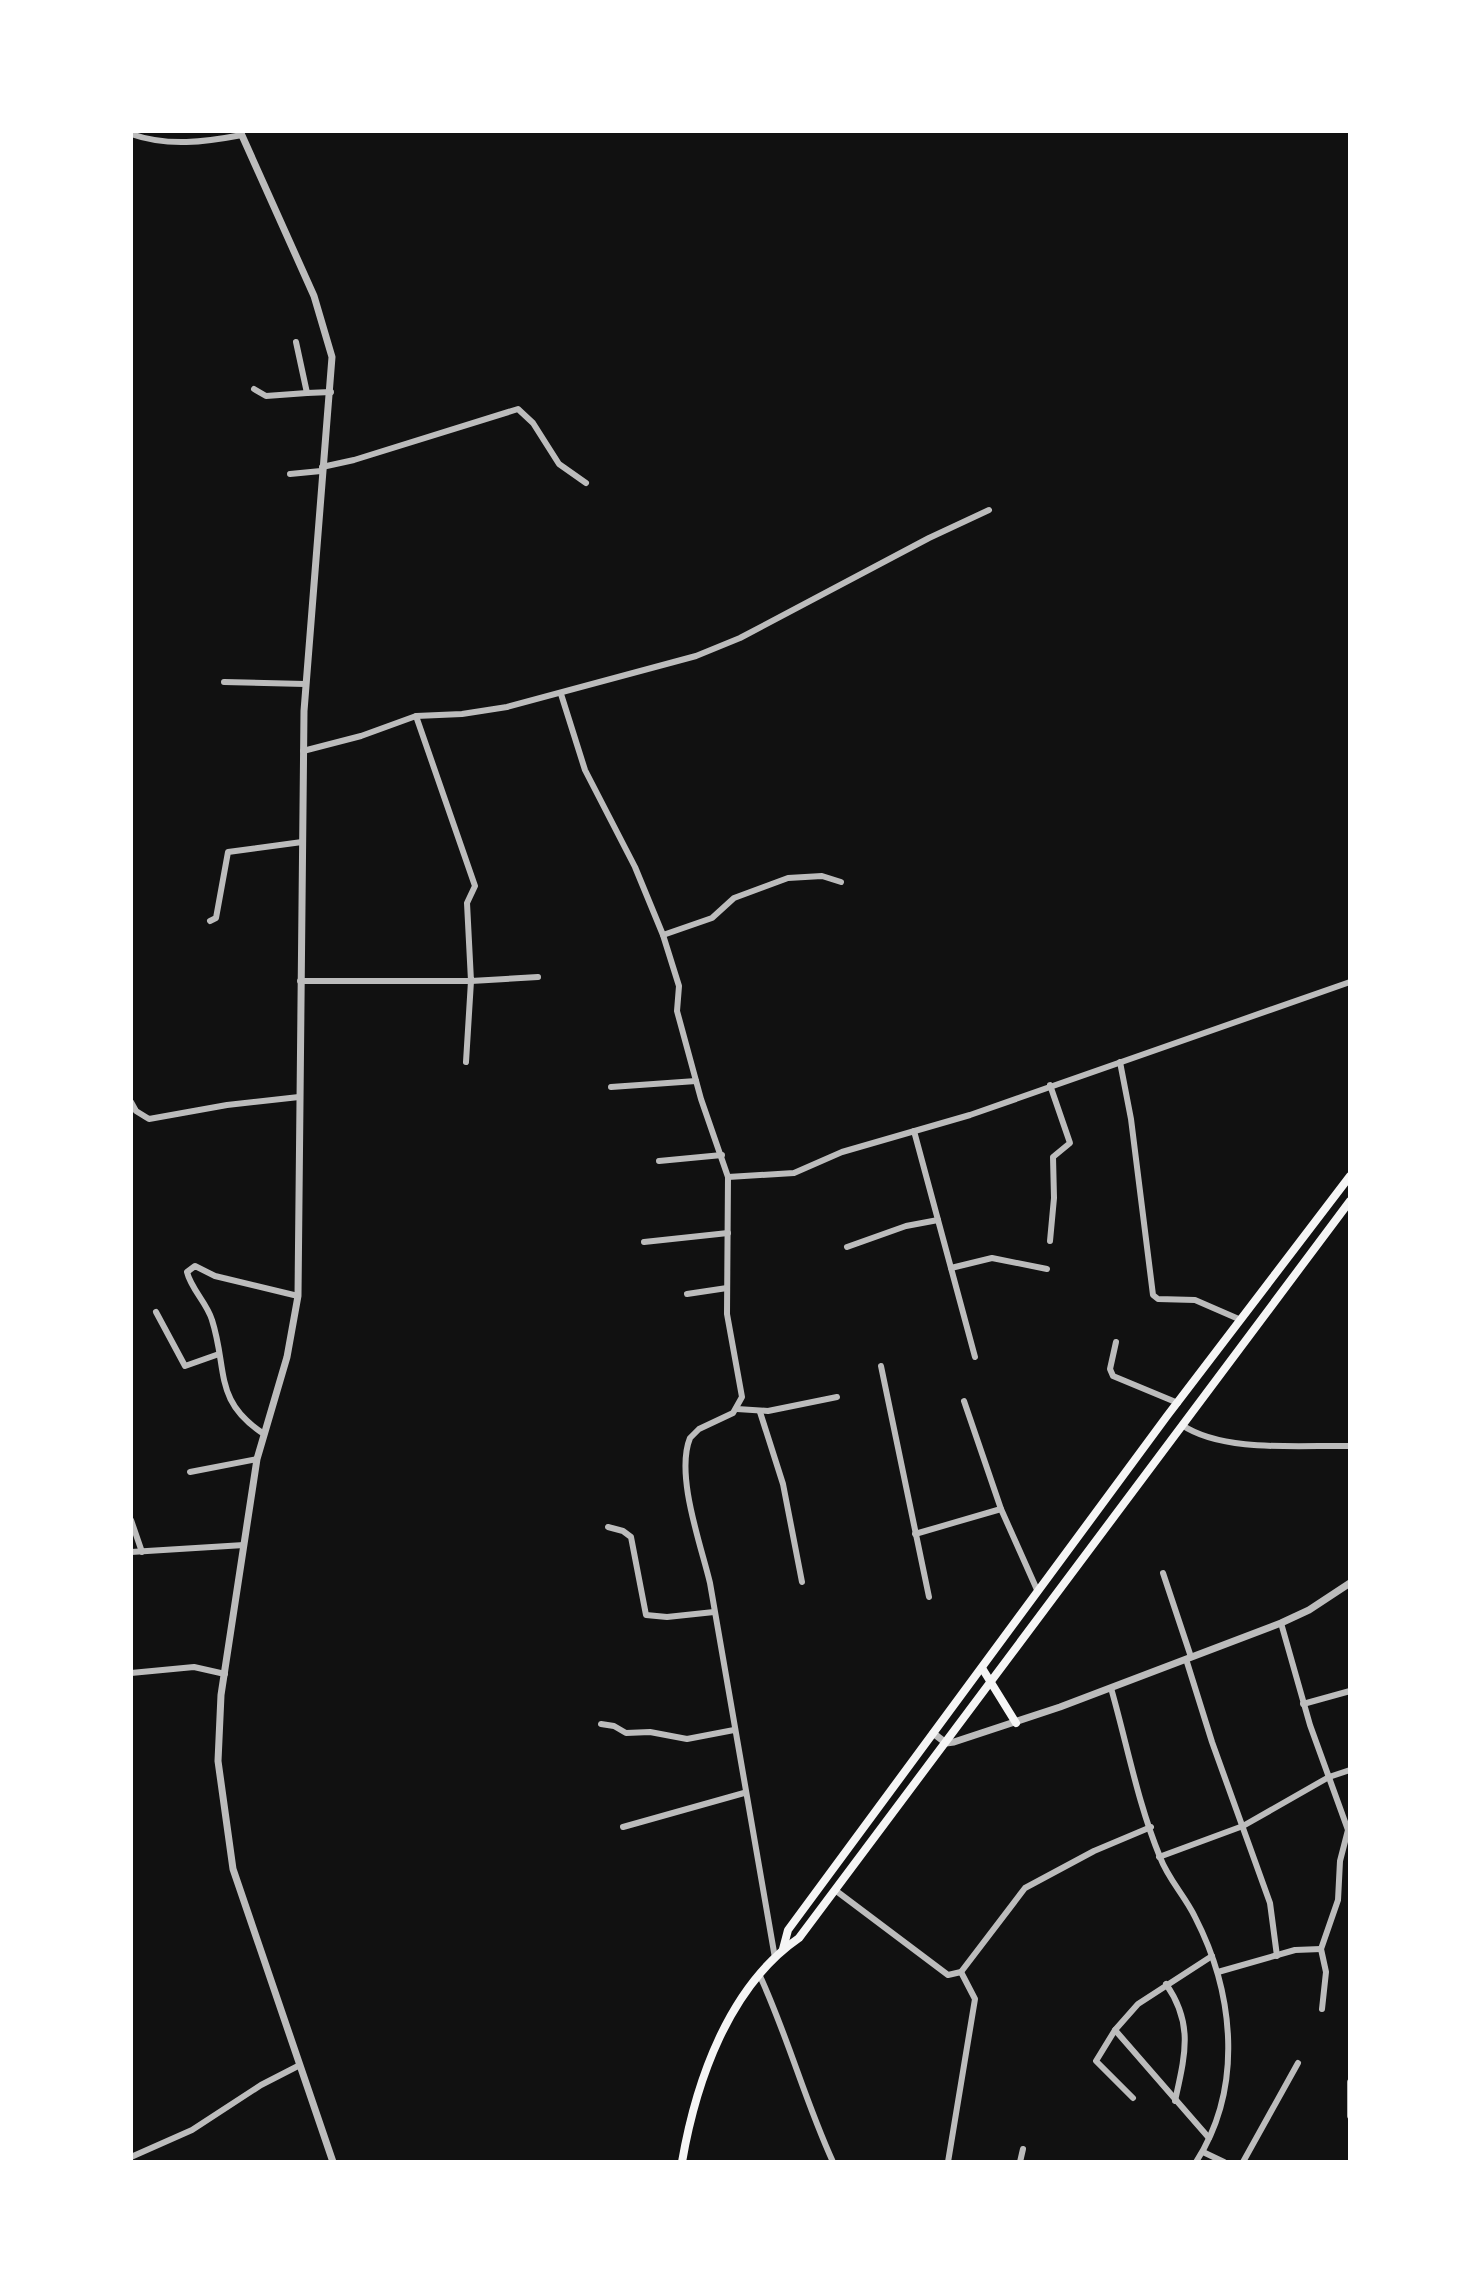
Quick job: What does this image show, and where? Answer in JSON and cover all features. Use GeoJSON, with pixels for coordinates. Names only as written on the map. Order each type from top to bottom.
{"type":"FeatureCollection","features":[{"type":"Feature","properties":{"kind":"main road"},"geometry":{"type":"LineString","coordinates":[[783,1949],[788,1930],[1148,1443],[1350,1176]]}},
{"type":"Feature","properties":{"kind":"main road"},"geometry":{"type":"LineString","coordinates":[[682,2162],[690,2116],[705,2072],[730,2020],[760,1976],[783,1949],[799,1938],[1350,1201]]}},
{"type":"Feature","properties":{"kind":"main road"},"geometry":{"type":"LineString","coordinates":[[1148,1443],[1161,1453]]}},
{"type":"Feature","properties":{"kind":"main road"},"geometry":{"type":"LineString","coordinates":[[982,1668],[992,1680],[1016,1723]]}},
{"type":"Feature","properties":{"kind":"street"},"geometry":{"type":"LineString","coordinates":[[131,134],[185,143],[241,133],[327,332],[332,357],[305,684],[298,1296],[287,1357],[257,1459],[225,1674],[218,1761],[229,1851],[332,2162]]}},
{"type":"Feature","properties":{"kind":"street"},"geometry":{"type":"LineString","coordinates":[[296,342],[307,393]]}},
{"type":"Feature","properties":{"kind":"street"},"geometry":{"type":"LineString","coordinates":[[254,390],[267,396],[331,392]]}},
{"type":"Feature","properties":{"kind":"street"},"geometry":{"type":"LineString","coordinates":[[290,474],[354,460],[517,409],[533,423],[559,464],[586,483]]}},
{"type":"Feature","properties":{"kind":"street"},"geometry":{"type":"LineString","coordinates":[[303,751],[361,736],[416,716],[478,712],[561,694],[677,662],[740,638],[929,538],[989,510]]}},
{"type":"Feature","properties":{"kind":"street"},"geometry":{"type":"LineString","coordinates":[[224,682],[305,684]]}},
{"type":"Feature","properties":{"kind":"street"},"geometry":{"type":"LineString","coordinates":[[561,694],[585,770],[635,867],[663,935],[679,986],[677,1011],[696,1081],[728,1177],[729,1329],[742,1392],[737,1409],[695,1432],[688,1441],[692,1519],[708,1574],[744,1793],[775,1958]]}},
{"type":"Feature","properties":{"kind":"street"},"geometry":{"type":"LineString","coordinates":[[416,716],[475,886],[467,903],[471,981],[466,1062]]}},
{"type":"Feature","properties":{"kind":"street"},"geometry":{"type":"LineString","coordinates":[[210,920],[216,918],[228,852],[302,842]]}},
{"type":"Feature","properties":{"kind":"street"},"geometry":{"type":"LineString","coordinates":[[663,935],[712,918],[734,898],[788,878],[810,875],[841,882]]}},
{"type":"Feature","properties":{"kind":"street"},"geometry":{"type":"LineString","coordinates":[[300,981],[471,981],[538,977]]}},
{"type":"Feature","properties":{"kind":"street"},"geometry":{"type":"LineString","coordinates":[[728,1177],[787,1175],[842,1152],[970,1115],[1350,982]]}},
{"type":"Feature","properties":{"kind":"street"},"geometry":{"type":"LineString","coordinates":[[1120,1062],[1131,1119],[1143,1240],[1153,1295],[1158,1299],[1202,1302],[1241,1320]]}},
{"type":"Feature","properties":{"kind":"street"},"geometry":{"type":"LineString","coordinates":[[611,1087],[696,1081]]}},
{"type":"Feature","properties":{"kind":"street"},"geometry":{"type":"LineString","coordinates":[[1050,1085],[1070,1143],[1053,1157],[1051,1241]]}},
{"type":"Feature","properties":{"kind":"street"},"geometry":{"type":"LineString","coordinates":[[131,1102],[136,1111],[149,1119],[227,1105],[299,1097]]}},
{"type":"Feature","properties":{"kind":"street"},"geometry":{"type":"LineString","coordinates":[[914,1131],[975,1357]]}},
{"type":"Feature","properties":{"kind":"street"},"geometry":{"type":"LineString","coordinates":[[659,1161],[722,1155]]}},
{"type":"Feature","properties":{"kind":"street"},"geometry":{"type":"LineString","coordinates":[[847,1247],[906,1226],[938,1220]]}},
{"type":"Feature","properties":{"kind":"street"},"geometry":{"type":"LineString","coordinates":[[644,1242],[728,1233]]}},
{"type":"Feature","properties":{"kind":"street"},"geometry":{"type":"LineString","coordinates":[[951,1268],[992,1258],[1046,1269]]}},
{"type":"Feature","properties":{"kind":"street"},"geometry":{"type":"LineString","coordinates":[[264,1434],[236,1412],[225,1385],[212,1317],[188,1276],[192,1267],[298,1296]]}},
{"type":"Feature","properties":{"kind":"street"},"geometry":{"type":"LineString","coordinates":[[687,1294],[727,1288]]}},
{"type":"Feature","properties":{"kind":"street"},"geometry":{"type":"LineString","coordinates":[[156,1312],[185,1366],[219,1354]]}},
{"type":"Feature","properties":{"kind":"street"},"geometry":{"type":"LineString","coordinates":[[1116,1342],[1110,1370],[1113,1376],[1178,1403]]}},
{"type":"Feature","properties":{"kind":"street"},"geometry":{"type":"LineString","coordinates":[[881,1366],[929,1597]]}},
{"type":"Feature","properties":{"kind":"street"},"geometry":{"type":"LineString","coordinates":[[737,1409],[760,1412],[837,1397]]}},
{"type":"Feature","properties":{"kind":"street"},"geometry":{"type":"LineString","coordinates":[[964,1401],[1001,1509],[1038,1592]]}},
{"type":"Feature","properties":{"kind":"street"},"geometry":{"type":"LineString","coordinates":[[760,1412],[783,1484],[802,1582]]}},
{"type":"Feature","properties":{"kind":"street"},"geometry":{"type":"LineString","coordinates":[[1182,1425],[1201,1436],[1225,1441],[1350,1446]]}},
{"type":"Feature","properties":{"kind":"street"},"geometry":{"type":"LineString","coordinates":[[190,1472],[257,1459]]}},
{"type":"Feature","properties":{"kind":"street"},"geometry":{"type":"LineString","coordinates":[[915,1534],[1001,1509]]}},
{"type":"Feature","properties":{"kind":"street"},"geometry":{"type":"LineString","coordinates":[[131,1520],[142,1552]]}},
{"type":"Feature","properties":{"kind":"street"},"geometry":{"type":"LineString","coordinates":[[608,1527],[623,1531],[631,1537],[646,1615],[654,1618],[714,1612]]}},
{"type":"Feature","properties":{"kind":"street"},"geometry":{"type":"LineString","coordinates":[[131,1552],[244,1545]]}},
{"type":"Feature","properties":{"kind":"street"},"geometry":{"type":"LineString","coordinates":[[1163,1573],[1273,1917],[1277,1956]]}},
{"type":"Feature","properties":{"kind":"street"},"geometry":{"type":"LineString","coordinates":[[933,1733],[946,1743],[1016,1723],[1281,1623],[1309,1610],[1350,1583]]}},
{"type":"Feature","properties":{"kind":"street"},"geometry":{"type":"LineString","coordinates":[[1281,1623],[1303,1704],[1345,1817],[1348,1835],[1340,1861],[1338,1900],[1321,1949],[1326,1972],[1322,2009]]}},
{"type":"Feature","properties":{"kind":"street"},"geometry":{"type":"LineString","coordinates":[[131,1673],[194,1667],[225,1674]]}},
{"type":"Feature","properties":{"kind":"street"},"geometry":{"type":"LineString","coordinates":[[1111,1688],[1159,1857],[1195,1917],[1212,1956],[1228,2020],[1230,2053],[1223,2092],[1209,2138],[1196,2162]]}},
{"type":"Feature","properties":{"kind":"street"},"geometry":{"type":"LineString","coordinates":[[1303,1704],[1350,1690]]}},
{"type":"Feature","properties":{"kind":"street"},"geometry":{"type":"LineString","coordinates":[[601,1724],[614,1726],[625,1733],[650,1732],[687,1740],[734,1730]]}},
{"type":"Feature","properties":{"kind":"street"},"geometry":{"type":"LineString","coordinates":[[1159,1857],[1243,1826],[1329,1777],[1350,1770]]}},
{"type":"Feature","properties":{"kind":"street"},"geometry":{"type":"LineString","coordinates":[[623,1827],[744,1793]]}},
{"type":"Feature","properties":{"kind":"street"},"geometry":{"type":"LineString","coordinates":[[835,1890],[948,1975],[961,1972],[1025,1888],[1094,1851],[1151,1827]]}},
{"type":"Feature","properties":{"kind":"street"},"geometry":{"type":"LineString","coordinates":[[1217,1972],[1301,1949],[1321,1949]]}},
{"type":"Feature","properties":{"kind":"street"},"geometry":{"type":"LineString","coordinates":[[1133,2098],[1096,2061],[1097,2054],[1130,2011],[1212,1956]]}},
{"type":"Feature","properties":{"kind":"street"},"geometry":{"type":"LineString","coordinates":[[948,2162],[975,1999],[961,1972]]}},
{"type":"Feature","properties":{"kind":"street"},"geometry":{"type":"LineString","coordinates":[[760,1976],[779,2019],[798,2079],[833,2162]]}},
{"type":"Feature","properties":{"kind":"street"},"geometry":{"type":"LineString","coordinates":[[1167,1984],[1180,2003],[1184,2021],[1184,2053],[1175,2101]]}},
{"type":"Feature","properties":{"kind":"street"},"geometry":{"type":"LineString","coordinates":[[1115,2031],[1209,2138]]}},
{"type":"Feature","properties":{"kind":"street"},"geometry":{"type":"LineString","coordinates":[[1243,2162],[1298,2063]]}},
{"type":"Feature","properties":{"kind":"street"},"geometry":{"type":"LineString","coordinates":[[131,2157],[184,2135],[298,2066]]}},
{"type":"Feature","properties":{"kind":"street"},"geometry":{"type":"LineString","coordinates":[[1350,2082],[1350,2116]]}},
{"type":"Feature","properties":{"kind":"street"},"geometry":{"type":"LineString","coordinates":[[1020,2162],[1023,2149]]}},
{"type":"Feature","properties":{"kind":"street"},"geometry":{"type":"LineString","coordinates":[[1203,2152],[1224,2162]]}}]}
